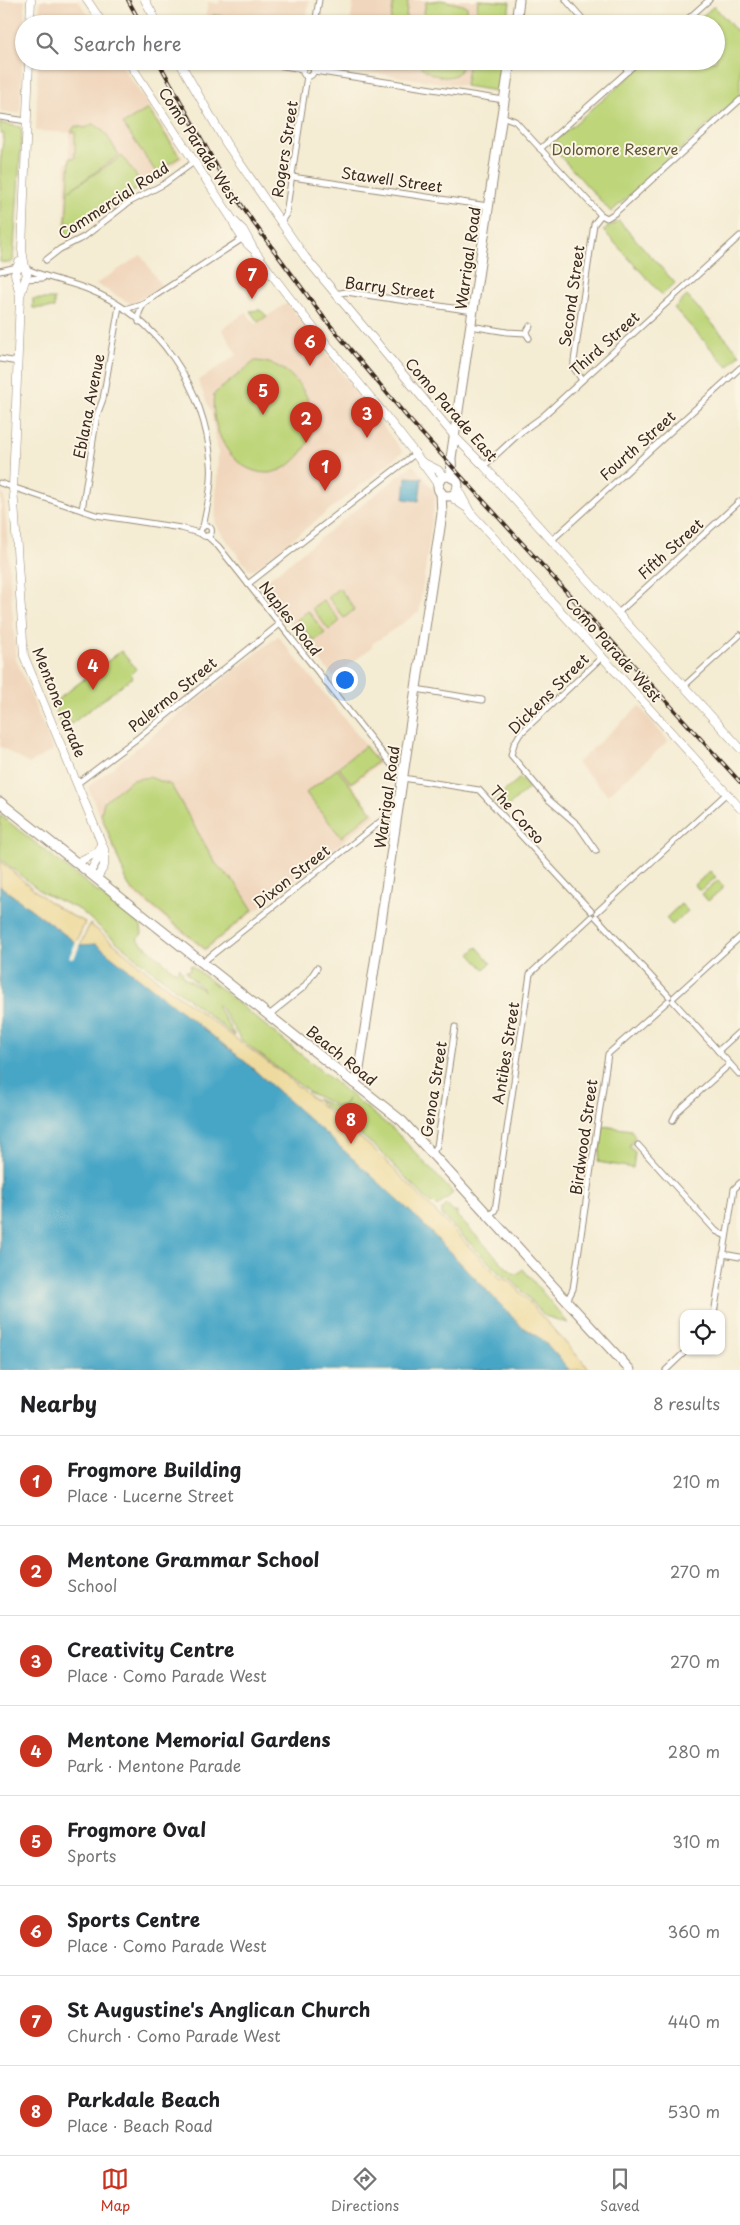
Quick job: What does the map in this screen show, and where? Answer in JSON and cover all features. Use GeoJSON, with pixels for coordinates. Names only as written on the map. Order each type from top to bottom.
{"type":"FeatureCollection","features":[{"type":"Feature","properties":{"kind":"main road"},"geometry":{"type":"LineString","coordinates":[[517,15],[519,0]]}},
{"type":"Feature","properties":{"kind":"main road","name":"Warrigal Road"},"geometry":{"type":"LineString","coordinates":[[354,1083],[358,1078],[360,1068],[442,514],[440,489],[446,477],[446,467],[451,458],[509,70]]}},
{"type":"Feature","properties":{"kind":"main road"},"geometry":{"type":"LineString","coordinates":[[446,477],[454,493]]}},
{"type":"Feature","properties":{"kind":"main road"},"geometry":{"type":"LineString","coordinates":[[440,489],[454,493]]}},
{"type":"Feature","properties":{"kind":"main road","name":"Warrigal Road"},"geometry":{"type":"LineString","coordinates":[[442,514],[454,493]]}},
{"type":"Feature","properties":{"kind":"main road","name":"Beach Road"},"geometry":{"type":"LineString","coordinates":[[0,802],[78,862],[402,1122],[630,1370]]}},
{"type":"Feature","properties":{"kind":"street"},"geometry":{"type":"LineString","coordinates":[[30,15],[31,0]]}},
{"type":"Feature","properties":{"kind":"street"},"geometry":{"type":"LineString","coordinates":[[87,0],[97,15]]}},
{"type":"Feature","properties":{"kind":"street"},"geometry":{"type":"LineString","coordinates":[[145,0],[153,15]]}},
{"type":"Feature","properties":{"kind":"street"},"geometry":{"type":"LineString","coordinates":[[316,15],[319,0]]}},
{"type":"Feature","properties":{"kind":"street"},"geometry":{"type":"LineString","coordinates":[[566,0],[579,15]]}},
{"type":"Feature","properties":{"kind":"street"},"geometry":{"type":"LineString","coordinates":[[692,15],[709,0]]}},
{"type":"Feature","properties":{"kind":"street"},"geometry":{"type":"LineString","coordinates":[[21,279],[15,273],[21,267],[29,70]]}},
{"type":"Feature","properties":{"kind":"street","name":"Como Parade West"},"geometry":{"type":"LineString","coordinates":[[134,70],[255,251]]}},
{"type":"Feature","properties":{"kind":"street","name":"Como Parade East"},"geometry":{"type":"LineString","coordinates":[[184,70],[226,143],[280,223],[334,294],[454,435],[740,748]]}},
{"type":"Feature","properties":{"kind":"street"},"geometry":{"type":"LineString","coordinates":[[303,70],[307,76],[312,75],[314,71],[504,100]]}},
{"type":"Feature","properties":{"kind":"street"},"geometry":{"type":"LineString","coordinates":[[540,149],[628,71]]}},
{"type":"Feature","properties":{"kind":"street","name":"Rogers Street"},"geometry":{"type":"LineString","coordinates":[[280,223],[286,214],[307,76]]}},
{"type":"Feature","properties":{"kind":"street"},"geometry":{"type":"LineString","coordinates":[[502,116],[512,119],[601,215],[607,218],[615,213],[740,100]]}},
{"type":"Feature","properties":{"kind":"street"},"geometry":{"type":"LineString","coordinates":[[0,117],[27,121]]}},
{"type":"Feature","properties":{"kind":"street","name":"Commercial Road"},"geometry":{"type":"LineString","coordinates":[[46,260],[60,249],[90,232],[128,203],[164,184],[194,162]]}},
{"type":"Feature","properties":{"kind":"street","name":"Stawell Street"},"geometry":{"type":"LineString","coordinates":[[292,177],[488,206]]}},
{"type":"Feature","properties":{"kind":"street","name":"Second Street"},"geometry":{"type":"LineString","coordinates":[[582,380],[574,368],[574,361],[594,224],[601,215]]}},
{"type":"Feature","properties":{"kind":"street","name":"Como Parade West"},"geometry":{"type":"LineString","coordinates":[[232,219],[242,239],[255,251],[324,341],[424,463],[440,489]]}},
{"type":"Feature","properties":{"kind":"street","name":"Third Street"},"geometry":{"type":"LineString","coordinates":[[484,466],[582,380],[740,236]]}},
{"type":"Feature","properties":{"kind":"street"},"geometry":{"type":"LineString","coordinates":[[122,308],[144,303],[242,239]]}},
{"type":"Feature","properties":{"kind":"street"},"geometry":{"type":"LineString","coordinates":[[21,267],[27,274],[21,279]]}},
{"type":"Feature","properties":{"kind":"street"},"geometry":{"type":"LineString","coordinates":[[0,271],[21,267],[46,278],[87,289],[122,308],[164,345],[186,378],[202,413],[211,465],[206,530]]}},
{"type":"Feature","properties":{"kind":"street"},"geometry":{"type":"LineString","coordinates":[[0,271],[21,279],[46,278]]}},
{"type":"Feature","properties":{"kind":"street","name":"Mentone Parade"},"geometry":{"type":"LineString","coordinates":[[21,279],[13,487],[24,656],[78,783],[99,848],[104,849],[105,858],[102,870],[97,878]]}},
{"type":"Feature","properties":{"kind":"street","name":"Barry Street"},"geometry":{"type":"LineString","coordinates":[[334,294],[346,292],[473,311]]}},
{"type":"Feature","properties":{"kind":"street"},"geometry":{"type":"LineString","coordinates":[[139,322],[139,313],[144,303]]}},
{"type":"Feature","properties":{"kind":"street","name":"Eblana Avenue"},"geometry":{"type":"LineString","coordinates":[[82,510],[97,415],[103,399],[122,308]]}},
{"type":"Feature","properties":{"kind":"street"},"geometry":{"type":"LineString","coordinates":[[470,326],[528,335],[530,326]]}},
{"type":"Feature","properties":{"kind":"street"},"geometry":{"type":"LineString","coordinates":[[0,359],[18,362]]}},
{"type":"Feature","properties":{"kind":"street","name":"Fourth Street"},"geometry":{"type":"LineString","coordinates":[[551,541],[740,368]]}},
{"type":"Feature","properties":{"kind":"street"},"geometry":{"type":"LineString","coordinates":[[248,584],[416,453]]}},
{"type":"Feature","properties":{"kind":"street","name":"Como Parade West"},"geometry":{"type":"LineString","coordinates":[[424,463],[438,470],[446,477]]}},
{"type":"Feature","properties":{"kind":"street","name":"Naples Road"},"geometry":{"type":"LineString","coordinates":[[0,483],[96,515],[206,530],[394,768],[403,775]]}},
{"type":"Feature","properties":{"kind":"street","name":"Como Parade West"},"geometry":{"type":"LineString","coordinates":[[454,493],[740,808]]}},
{"type":"Feature","properties":{"kind":"street","name":"Fifth Street"},"geometry":{"type":"LineString","coordinates":[[618,614],[740,501]]}},
{"type":"Feature","properties":{"kind":"street","name":"Palermo Street"},"geometry":{"type":"LineString","coordinates":[[78,783],[139,737],[280,624]]}},
{"type":"Feature","properties":{"kind":"street"},"geometry":{"type":"LineString","coordinates":[[684,686],[740,635]]}},
{"type":"Feature","properties":{"kind":"street","name":"Dickens Street"},"geometry":{"type":"LineString","coordinates":[[596,851],[578,825],[548,799],[512,755],[514,744],[520,734],[602,656]]}},
{"type":"Feature","properties":{"kind":"street"},"geometry":{"type":"LineString","coordinates":[[416,689],[482,700]]}},
{"type":"Feature","properties":{"kind":"street","name":"The Corso"},"geometry":{"type":"LineString","coordinates":[[403,775],[479,790],[740,1075]]}},
{"type":"Feature","properties":{"kind":"street","name":"Antibes Street"},"geometry":{"type":"LineString","coordinates":[[489,1216],[495,1210],[530,974],[727,793]]}},
{"type":"Feature","properties":{"kind":"street","name":"Dixon Street"},"geometry":{"type":"LineString","coordinates":[[203,962],[385,818],[397,820]]}},
{"type":"Feature","properties":{"kind":"street"},"geometry":{"type":"LineString","coordinates":[[78,862],[99,848]]}},
{"type":"Feature","properties":{"kind":"street"},"geometry":{"type":"LineString","coordinates":[[90,872],[97,860],[99,848]]}},
{"type":"Feature","properties":{"kind":"street","name":"Birdwood Street"},"geometry":{"type":"LineString","coordinates":[[567,1301],[574,1289],[608,1054],[740,937]]}},
{"type":"Feature","properties":{"kind":"street"},"geometry":{"type":"LineString","coordinates":[[269,1015],[304,987],[317,968]]}},
{"type":"Feature","properties":{"kind":"street","name":"Genoa Street"},"geometry":{"type":"LineString","coordinates":[[432,1154],[437,1146],[455,1027]]}},
{"type":"Feature","properties":{"kind":"street"},"geometry":{"type":"LineString","coordinates":[[718,1051],[740,1030]]}},
{"type":"Feature","properties":{"kind":"street"},"geometry":{"type":"LineString","coordinates":[[673,1120],[678,1112],[730,1064]]}},
{"type":"Feature","properties":{"kind":"street"},"geometry":{"type":"LineString","coordinates":[[638,1145],[716,1231],[726,1236]]}},
{"type":"Feature","properties":{"kind":"street"},"geometry":{"type":"LineString","coordinates":[[715,1310],[734,1189],[740,1183]]}},
{"type":"Feature","properties":{"kind":"street"},"geometry":{"type":"LineString","coordinates":[[723,1254],[740,1257]]}},
{"type":"Feature","properties":{"kind":"street"},"geometry":{"type":"LineString","coordinates":[[666,1370],[682,1355]]}},
{"type":"Feature","properties":{"kind":"shaded area"},"geometry":{"type":"Polygon","coordinates":[[[0,0],[25,0],[24,15],[15,15],[15,70],[22,70],[20,114],[0,111],[0,0]]]}},
{"type":"Feature","properties":{"kind":"shaded area"},"geometry":{"type":"Polygon","coordinates":[[[40,0],[78,0],[88,15],[39,15],[40,0]]]}},
{"type":"Feature","properties":{"kind":"shaded area"},"geometry":{"type":"Polygon","coordinates":[[[220,0],[309,0],[307,15],[206,15],[208,2],[219,4],[220,0]]]}},
{"type":"Feature","properties":{"kind":"shaded area"},"geometry":{"type":"Polygon","coordinates":[[[354,0],[478,0],[476,15],[352,15],[354,0]]]}},
{"type":"Feature","properties":{"kind":"shaded area"},"geometry":{"type":"Polygon","coordinates":[[[38,70],[125,70],[183,158],[67,235],[64,233],[66,163],[69,163],[70,133],[36,131],[38,70]]]}},
{"type":"Feature","properties":{"kind":"shaded area"},"geometry":{"type":"Polygon","coordinates":[[[352,70],[468,70],[465,86],[352,70]]]}},
{"type":"Feature","properties":{"kind":"shaded area"},"geometry":{"type":"Polygon","coordinates":[[[141,255],[162,287],[131,304],[96,284],[141,255]]]}},
{"type":"Feature","properties":{"kind":"shaded area"},"geometry":{"type":"Polygon","coordinates":[[[287,303],[403,452],[253,570],[249,570],[215,524],[218,452],[211,412],[198,381],[237,355],[222,329],[246,312],[255,324],[287,303]]]}},
{"type":"Feature","properties":{"kind":"shaded area"},"geometry":{"type":"Polygon","coordinates":[[[413,465],[436,493],[419,612],[372,644],[372,647],[333,677],[265,590],[267,580],[413,465]]]}},
{"type":"Feature","properties":{"kind":"shaded area"},"geometry":{"type":"Polygon","coordinates":[[[1,494],[4,495],[16,659],[53,750],[29,764],[0,746],[1,494]]]}},
{"type":"Feature","properties":{"kind":"shaded area"},"geometry":{"type":"Polygon","coordinates":[[[278,636],[380,763],[352,785],[376,815],[205,951],[131,892],[88,787],[278,636]]]}},
{"type":"Feature","properties":{"kind":"shaded area"},"geometry":{"type":"Polygon","coordinates":[[[639,706],[668,741],[608,795],[577,763],[639,706]]]}},
{"type":"Feature","properties":{"kind":"green space"},"geometry":{"type":"Polygon","coordinates":[[[394,0],[408,0],[406,15],[392,15],[394,0]]]}},
{"type":"Feature","properties":{"kind":"green space"},"geometry":{"type":"Polygon","coordinates":[[[441,0],[467,6],[467,15],[424,15],[426,2],[441,0]]]}},
{"type":"Feature","properties":{"kind":"green space"},"geometry":{"type":"Polygon","coordinates":[[[478,0],[510,2],[508,15],[476,15],[478,0]]]}},
{"type":"Feature","properties":{"kind":"green space","name":"Dolomore Reserve"},"geometry":{"type":"Polygon","coordinates":[[[714,6],[722,15],[704,15],[714,6]]]}},
{"type":"Feature","properties":{"kind":"green space","name":"Dolomore Reserve"},"geometry":{"type":"Polygon","coordinates":[[[725,18],[740,35],[740,96],[611,212],[550,145],[638,70],[725,70],[725,18]]]}},
{"type":"Feature","properties":{"kind":"green space"},"geometry":{"type":"Polygon","coordinates":[[[426,70],[460,70],[450,77],[442,77],[426,70]]]}},
{"type":"Feature","properties":{"kind":"green space"},"geometry":{"type":"Polygon","coordinates":[[[468,70],[500,70],[497,91],[465,86],[468,70]]]}},
{"type":"Feature","properties":{"kind":"green space"},"geometry":{"type":"Polygon","coordinates":[[[148,109],[180,157],[156,172],[123,124],[148,109]]]}},
{"type":"Feature","properties":{"kind":"green space"},"geometry":{"type":"Polygon","coordinates":[[[0,123],[20,127],[22,131],[13,261],[10,263],[0,262],[0,164],[4,134],[0,133],[0,123]]]}},
{"type":"Feature","properties":{"kind":"green space"},"geometry":{"type":"Polygon","coordinates":[[[92,124],[104,132],[119,155],[70,190],[122,156],[143,185],[65,238],[70,158],[75,158],[75,132],[71,132],[75,126],[86,128],[92,124]]]}},
{"type":"Feature","properties":{"kind":"green space"},"geometry":{"type":"Polygon","coordinates":[[[619,221],[675,283],[662,295],[603,230],[619,221]]]}},
{"type":"Feature","properties":{"kind":"green space"},"geometry":{"type":"Polygon","coordinates":[[[687,296],[740,354],[728,367],[674,308],[687,296]]]}},
{"type":"Feature","properties":{"kind":"green space"},"geometry":{"type":"Polygon","coordinates":[[[33,299],[54,299],[54,308],[33,308],[33,299]]]}},
{"type":"Feature","properties":{"kind":"green space"},"geometry":{"type":"Polygon","coordinates":[[[260,310],[267,316],[258,322],[250,311],[260,310]]]}},
{"type":"Feature","properties":{"kind":"green space"},"geometry":{"type":"Polygon","coordinates":[[[255,361],[277,366],[295,379],[309,401],[312,410],[313,428],[307,445],[292,463],[275,472],[254,471],[242,465],[224,446],[215,420],[214,394],[255,361]]]}},
{"type":"Feature","properties":{"kind":"green space"},"geometry":{"type":"Polygon","coordinates":[[[339,588],[355,609],[344,618],[328,597],[339,588]]]}},
{"type":"Feature","properties":{"kind":"green space"},"geometry":{"type":"Polygon","coordinates":[[[323,600],[340,621],[329,630],[312,608],[323,600]]]}},
{"type":"Feature","properties":{"kind":"green space"},"geometry":{"type":"Polygon","coordinates":[[[308,611],[325,633],[314,641],[297,620],[308,611]]]}},
{"type":"Feature","properties":{"kind":"green space"},"geometry":{"type":"Polygon","coordinates":[[[121,651],[136,669],[131,674],[133,677],[63,730],[53,703],[121,651]]]}},
{"type":"Feature","properties":{"kind":"green space"},"geometry":{"type":"Polygon","coordinates":[[[365,746],[377,762],[351,783],[338,767],[365,746]]]}},
{"type":"Feature","properties":{"kind":"green space"},"geometry":{"type":"Polygon","coordinates":[[[337,769],[372,812],[341,837],[306,793],[337,769]]]}},
{"type":"Feature","properties":{"kind":"green space"},"geometry":{"type":"Polygon","coordinates":[[[149,777],[171,785],[216,864],[237,885],[253,910],[205,949],[129,887],[101,814],[104,801],[132,780],[149,777]]]}},
{"type":"Feature","properties":{"kind":"green space"},"geometry":{"type":"Polygon","coordinates":[[[520,778],[529,788],[503,811],[493,801],[520,778]]]}},
{"type":"Feature","properties":{"kind":"green space"},"geometry":{"type":"Polygon","coordinates":[[[0,815],[141,926],[142,934],[137,939],[173,970],[177,972],[180,967],[184,977],[205,991],[188,975],[186,971],[189,971],[191,965],[395,1131],[453,1193],[437,1207],[433,1203],[431,1204],[378,1149],[316,1099],[335,1107],[344,1106],[348,1098],[343,1105],[337,1106],[310,1093],[241,1040],[219,1005],[217,1006],[235,1036],[118,943],[80,910],[43,893],[0,859],[0,815]]]}},
{"type":"Feature","properties":{"kind":"green space"},"geometry":{"type":"Polygon","coordinates":[[[710,871],[716,877],[700,891],[695,885],[710,871]]]}},
{"type":"Feature","properties":{"kind":"green space"},"geometry":{"type":"Polygon","coordinates":[[[718,880],[724,887],[708,901],[702,894],[718,880]]]}},
{"type":"Feature","properties":{"kind":"green space"},"geometry":{"type":"Polygon","coordinates":[[[681,904],[688,911],[672,925],[666,918],[681,904]]]}},
{"type":"Feature","properties":{"kind":"green space"},"geometry":{"type":"Polygon","coordinates":[[[477,947],[491,963],[484,969],[470,954],[477,947]]]}},
{"type":"Feature","properties":{"kind":"green space"},"geometry":{"type":"Polygon","coordinates":[[[603,1126],[631,1130],[635,1136],[629,1147],[635,1152],[633,1168],[598,1162],[603,1126]]]}},
{"type":"Feature","properties":{"kind":"green space"},"geometry":{"type":"Polygon","coordinates":[[[446,1204],[453,1212],[457,1212],[457,1216],[507,1268],[516,1275],[523,1269],[568,1323],[545,1316],[511,1279],[501,1275],[442,1215],[442,1210],[446,1204]]]}},
{"type":"Feature","properties":{"kind":"sand"},"geometry":{"type":"Polygon","coordinates":[[[0,861],[61,910],[85,922],[76,943],[0,886],[0,861]]]}},
{"type":"Feature","properties":{"kind":"sand"},"geometry":{"type":"Polygon","coordinates":[[[90,924],[164,985],[282,1073],[377,1152],[500,1278],[510,1281],[590,1370],[569,1370],[542,1340],[522,1327],[414,1215],[243,1060],[187,1016],[80,945],[90,924]]]}},
{"type":"Feature","properties":{"kind":"water"},"geometry":{"type":"Polygon","coordinates":[[[406,477],[422,478],[419,501],[404,499],[406,477]]]}},
{"type":"Feature","properties":{"kind":"water"},"geometry":{"type":"Polygon","coordinates":[[[0,886],[76,943],[80,945],[96,944],[243,1060],[414,1215],[522,1327],[542,1340],[569,1370],[0,1370],[0,886]]]}},
{"type":"Feature","properties":{"kind":"pier"},"geometry":{"type":"Polygon","coordinates":[[[77,940],[81,942],[74,959],[69,957],[77,940]]]}},
{"type":"Feature","properties":{"kind":"railway"},"geometry":{"type":"LineString","coordinates":[[128,0],[136,15]]}},
{"type":"Feature","properties":{"kind":"railway"},"geometry":{"type":"LineString","coordinates":[[163,70],[223,178],[324,318],[407,417],[740,782]]}},
{"type":"Feature","properties":{"kind":"place","name":"St Augustine's Anglican Church"},"geometry":{"type":"Point","coordinates":[252,299]}},
{"type":"Feature","properties":{"kind":"place","name":"Sports Centre"},"geometry":{"type":"Point","coordinates":[310,366]}},
{"type":"Feature","properties":{"kind":"place","name":"Frogmore Oval"},"geometry":{"type":"Point","coordinates":[263,415]}},
{"type":"Feature","properties":{"kind":"place","name":"Creativity Centre"},"geometry":{"type":"Point","coordinates":[367,438]}},
{"type":"Feature","properties":{"kind":"place","name":"Mentone Grammar School"},"geometry":{"type":"Point","coordinates":[306,443]}},
{"type":"Feature","properties":{"kind":"place","name":"Frogmore Building"},"geometry":{"type":"Point","coordinates":[325,491]}},
{"type":"Feature","properties":{"kind":"place","name":"Mentone Memorial Gardens"},"geometry":{"type":"Point","coordinates":[93,690]}},
{"type":"Feature","properties":{"kind":"place","name":"Parkdale Beach"},"geometry":{"type":"Point","coordinates":[351,1144]}}]}
